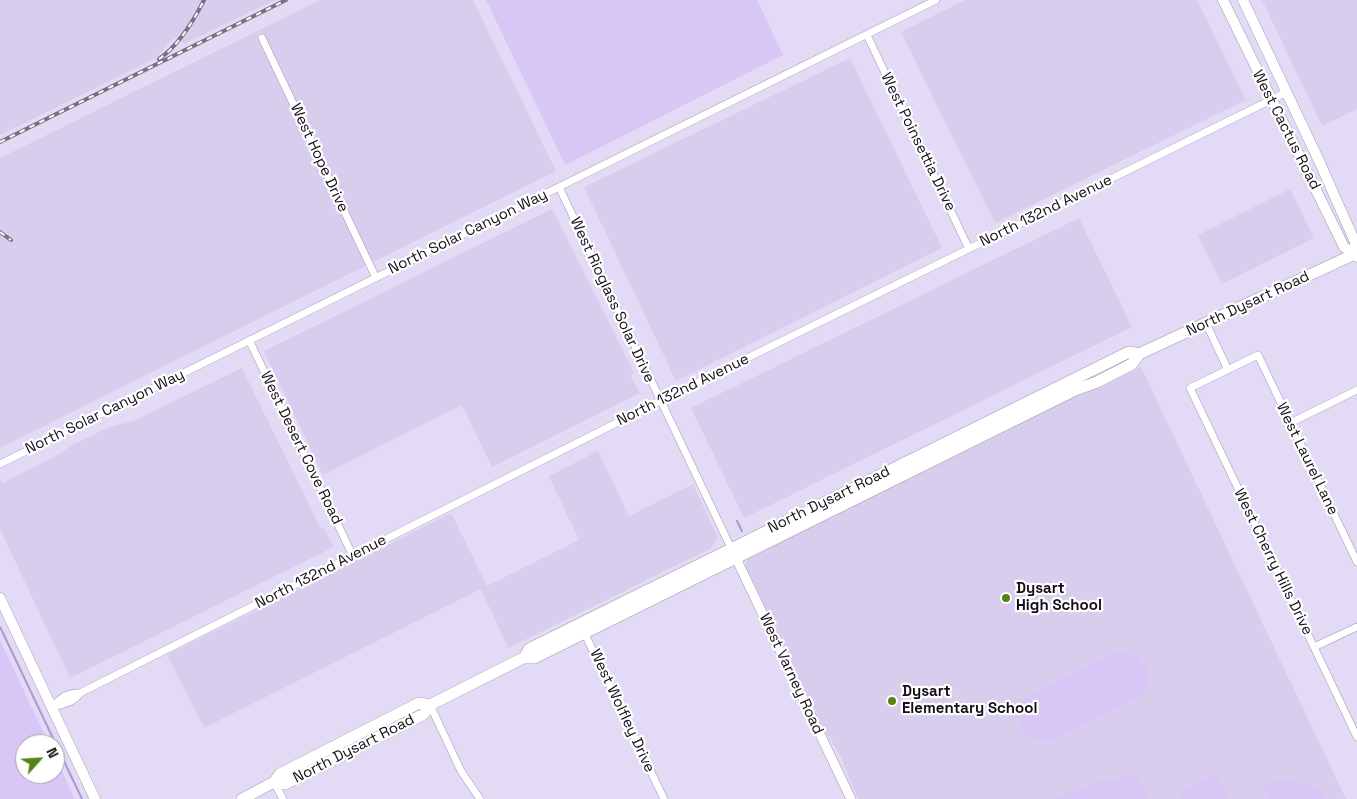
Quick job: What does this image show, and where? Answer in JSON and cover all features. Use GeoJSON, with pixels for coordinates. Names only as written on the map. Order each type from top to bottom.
{"type":"FeatureCollection","features":[{"type":"Feature","properties":{"kind":"main road","name":"West Cactus Road"},"geometry":{"type":"LineString","coordinates":[[1223,0],[1270,100],[1344,247],[1356,255]]}},
{"type":"Feature","properties":{"kind":"main road","name":"West Cactus Road"},"geometry":{"type":"LineString","coordinates":[[1243,0],[1355,242],[1356,255]]}},
{"type":"Feature","properties":{"kind":"main road","name":"North Dysart Road"},"geometry":{"type":"LineString","coordinates":[[733,553],[1075,390],[1097,382],[1135,359],[1206,323],[1356,255]]}},
{"type":"Feature","properties":{"kind":"main road","name":"North Dysart Road"},"geometry":{"type":"LineString","coordinates":[[242,799],[274,782],[280,774],[419,704],[430,705],[524,658],[530,649],[582,628],[733,553],[1099,366],[1108,368],[1120,362],[1135,359]]}},
{"type":"Feature","properties":{"kind":"main road"},"geometry":{"type":"LineString","coordinates":[[0,598],[95,799]]}},
{"type":"Feature","properties":{"kind":"street","name":"North Solar Canyon Way"},"geometry":{"type":"LineString","coordinates":[[0,464],[936,0]]}},
{"type":"Feature","properties":{"kind":"street","name":"West Poinsettia Drive"},"geometry":{"type":"LineString","coordinates":[[867,35],[969,249]]}},
{"type":"Feature","properties":{"kind":"street","name":"West Hope Drive"},"geometry":{"type":"LineString","coordinates":[[262,38],[376,278]]}},
{"type":"Feature","properties":{"kind":"street","name":"North 132nd Avenue"},"geometry":{"type":"LineString","coordinates":[[52,707],[76,698],[80,693],[660,401],[1287,92]]}},
{"type":"Feature","properties":{"kind":"street","name":"West Rioglass Solar Drive"},"geometry":{"type":"LineString","coordinates":[[558,187],[733,553]]}},
{"type":"Feature","properties":{"kind":"street"},"geometry":{"type":"LineString","coordinates":[[1206,323],[1228,370]]}},
{"type":"Feature","properties":{"kind":"street","name":"West Desert Cove Road"},"geometry":{"type":"LineString","coordinates":[[249,340],[353,556]]}},
{"type":"Feature","properties":{"kind":"street","name":"West Laurel Lane"},"geometry":{"type":"LineString","coordinates":[[1228,370],[1258,355],[1357,562]]}},
{"type":"Feature","properties":{"kind":"street","name":"West Cherry Hills Drive"},"geometry":{"type":"LineString","coordinates":[[1228,370],[1190,388],[1357,737]]}},
{"type":"Feature","properties":{"kind":"street"},"geometry":{"type":"LineString","coordinates":[[1290,423],[1357,390]]}},
{"type":"Feature","properties":{"kind":"street","name":"West Varney Road"},"geometry":{"type":"LineString","coordinates":[[733,553],[852,799]]}},
{"type":"Feature","properties":{"kind":"street"},"geometry":{"type":"LineString","coordinates":[[1314,647],[1357,627]]}},
{"type":"Feature","properties":{"kind":"street","name":"West Wolfley Drive"},"geometry":{"type":"LineString","coordinates":[[582,628],[664,799]]}},
{"type":"Feature","properties":{"kind":"street"},"geometry":{"type":"LineString","coordinates":[[430,705],[461,771],[480,799]]}},
{"type":"Feature","properties":{"kind":"street"},"geometry":{"type":"LineString","coordinates":[[274,782],[283,799]]}},
{"type":"Feature","properties":{"kind":"shaded area"},"geometry":{"type":"Polygon","coordinates":[[[0,0],[275,0],[184,44],[175,37],[156,58],[0,135],[0,0]]]}},
{"type":"Feature","properties":{"kind":"shaded area"},"geometry":{"type":"Polygon","coordinates":[[[320,0],[473,0],[556,171],[0,448],[0,158],[320,0]]]}},
{"type":"Feature","properties":{"kind":"shaded area"},"geometry":{"type":"Polygon","coordinates":[[[486,0],[757,0],[783,55],[565,165],[486,0]]]}},
{"type":"Feature","properties":{"kind":"shaded area"},"geometry":{"type":"Polygon","coordinates":[[[965,0],[1197,0],[1246,100],[995,223],[901,32],[965,0]]]}},
{"type":"Feature","properties":{"kind":"shaded area"},"geometry":{"type":"Polygon","coordinates":[[[1262,0],[1357,0],[1357,109],[1322,126],[1262,0]]]}},
{"type":"Feature","properties":{"kind":"shaded area"},"geometry":{"type":"Polygon","coordinates":[[[850,58],[942,248],[676,381],[584,187],[850,58]]]}},
{"type":"Feature","properties":{"kind":"shaded area"},"geometry":{"type":"Polygon","coordinates":[[[1290,189],[1314,238],[1222,284],[1198,235],[1290,189]]]}},
{"type":"Feature","properties":{"kind":"shaded area"},"geometry":{"type":"Polygon","coordinates":[[[552,209],[634,373],[630,375],[640,393],[492,467],[462,405],[323,475],[264,351],[552,209]]]}},
{"type":"Feature","properties":{"kind":"shaded area"},"geometry":{"type":"Polygon","coordinates":[[[1079,218],[1132,327],[744,518],[691,408],[1079,218]]]}},
{"type":"Feature","properties":{"kind":"shaded area","name":"Dysart High School"},"geometry":{"type":"Polygon","coordinates":[[[1141,367],[1346,799],[858,799],[840,755],[824,729],[746,567],[748,558],[1074,396],[1096,389],[1141,367]]]}},
{"type":"Feature","properties":{"kind":"shaded area"},"geometry":{"type":"Polygon","coordinates":[[[242,368],[321,529],[324,528],[334,547],[70,678],[0,529],[0,479],[3,483],[109,427],[134,421],[242,368]]]}},
{"type":"Feature","properties":{"kind":"shaded area"},"geometry":{"type":"Polygon","coordinates":[[[598,451],[629,516],[693,484],[717,536],[715,543],[710,549],[508,648],[481,589],[204,728],[167,655],[451,513],[487,586],[579,540],[549,476],[598,451]]]}},
{"type":"Feature","properties":{"kind":"shaded area"},"geometry":{"type":"Polygon","coordinates":[[[0,640],[44,734],[15,734],[15,784],[65,784],[65,778],[75,799],[0,799],[0,640]]]}},
{"type":"Feature","properties":{"kind":"shaded area"},"geometry":{"type":"Polygon","coordinates":[[[1124,651],[1137,656],[1146,665],[1148,682],[1138,699],[1053,741],[1033,739],[1026,734],[1021,727],[1019,710],[1030,694],[1112,653],[1124,651]]]}},
{"type":"Feature","properties":{"kind":"shaded area"},"geometry":{"type":"Polygon","coordinates":[[[1216,772],[1228,799],[1177,799],[1193,784],[1216,772]]]}},
{"type":"Feature","properties":{"kind":"shaded area"},"geometry":{"type":"Polygon","coordinates":[[[1138,775],[1148,799],[1056,799],[1091,783],[1138,775]]]}},
{"type":"Feature","properties":{"kind":"shaded area"},"geometry":{"type":"Polygon","coordinates":[[[1278,781],[1292,781],[1305,784],[1317,790],[1327,799],[1268,799],[1263,785],[1278,781]]]}},
{"type":"Feature","properties":{"kind":"waterway"},"geometry":{"type":"LineString","coordinates":[[737,521],[742,531]]}},
{"type":"Feature","properties":{"kind":"waterway"},"geometry":{"type":"LineString","coordinates":[[0,627],[82,799]]}},
{"type":"Feature","properties":{"kind":"railway"},"geometry":{"type":"LineString","coordinates":[[159,59],[173,47],[185,32],[204,0]]}},
{"type":"Feature","properties":{"kind":"railway"},"geometry":{"type":"LineString","coordinates":[[0,142],[286,0]]}},
{"type":"Feature","properties":{"kind":"railway"},"geometry":{"type":"LineString","coordinates":[[0,232],[11,240]]}},
{"type":"Feature","properties":{"kind":"place","name":"Dysart High School"},"geometry":{"type":"Point","coordinates":[1006,598]}},
{"type":"Feature","properties":{"kind":"place","name":"Dysart Elementary School"},"geometry":{"type":"Point","coordinates":[892,701]}}]}
